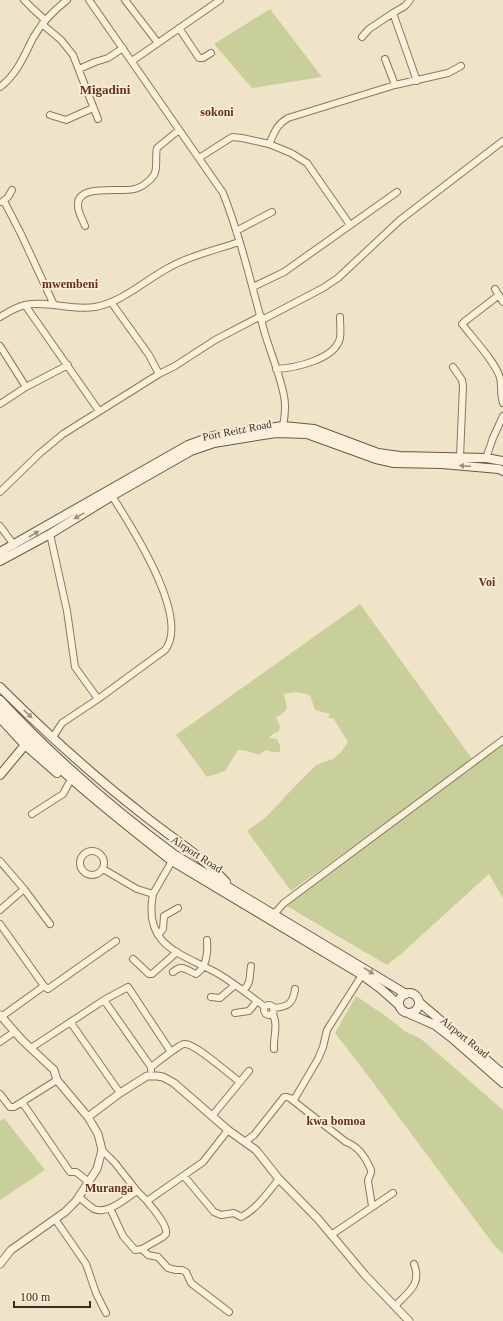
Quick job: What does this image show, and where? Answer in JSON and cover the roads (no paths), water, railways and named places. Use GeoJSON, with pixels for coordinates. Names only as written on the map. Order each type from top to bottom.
{"type":"FeatureCollection","features":[{"type":"Feature","properties":{"kind":"main road"},"geometry":{"type":"LineString","coordinates":[[0,552],[14,546],[188,445],[213,436],[283,426],[314,429],[378,453],[400,456],[486,458],[503,461]]}},
{"type":"Feature","properties":{"kind":"main road","name":"Port Reitz Road"},"geometry":{"type":"LineString","coordinates":[[0,562],[191,451],[214,443],[276,433],[308,434],[376,459],[394,463],[442,464],[499,468],[503,470]]}},
{"type":"Feature","properties":{"kind":"main road"},"geometry":{"type":"LineString","coordinates":[[0,687],[103,783],[214,869],[232,890]]}},
{"type":"Feature","properties":{"kind":"main road","name":"Airport Road"},"geometry":{"type":"LineString","coordinates":[[0,700],[27,737],[72,770],[151,837],[176,855],[232,890],[406,994]]}},
{"type":"Feature","properties":{"kind":"main road","name":"Airport Road"},"geometry":{"type":"LineString","coordinates":[[0,710],[27,737],[88,792],[140,837],[172,861],[362,975],[381,988],[399,1005]]}},
{"type":"Feature","properties":{"kind":"main road"},"geometry":{"type":"LineString","coordinates":[[0,718],[27,737],[69,783],[88,792]]}},
{"type":"Feature","properties":{"kind":"main road"},"geometry":{"type":"LineString","coordinates":[[0,775],[27,737]]}},
{"type":"Feature","properties":{"kind":"main road"},"geometry":{"type":"LineString","coordinates":[[406,994],[414,995],[419,1002],[417,1010],[410,1014],[404,1012],[399,1005],[400,1000],[406,994]]}},
{"type":"Feature","properties":{"kind":"main road","name":"Airport Road"},"geometry":{"type":"LineString","coordinates":[[419,1002],[503,1074]]}},
{"type":"Feature","properties":{"kind":"main road","name":"Airport Road"},"geometry":{"type":"LineString","coordinates":[[410,1014],[435,1025],[503,1083]]}},
{"type":"Feature","properties":{"kind":"street"},"geometry":{"type":"LineString","coordinates":[[24,0],[70,50],[98,119]]}},
{"type":"Feature","properties":{"kind":"street"},"geometry":{"type":"LineString","coordinates":[[1,83],[17,70],[34,36],[44,22],[53,11],[67,0]]}},
{"type":"Feature","properties":{"kind":"street"},"geometry":{"type":"LineString","coordinates":[[89,0],[223,193],[253,287],[284,394],[285,406],[283,426]]}},
{"type":"Feature","properties":{"kind":"street"},"geometry":{"type":"LineString","coordinates":[[125,0],[158,43]]}},
{"type":"Feature","properties":{"kind":"street"},"geometry":{"type":"LineString","coordinates":[[132,62],[220,0]]}},
{"type":"Feature","properties":{"kind":"street"},"geometry":{"type":"LineString","coordinates":[[362,37],[370,29],[405,6],[410,0]]}},
{"type":"Feature","properties":{"kind":"street"},"geometry":{"type":"LineString","coordinates":[[393,13],[417,81]]}},
{"type":"Feature","properties":{"kind":"street"},"geometry":{"type":"LineString","coordinates":[[179,28],[199,58],[203,58],[211,53]]}},
{"type":"Feature","properties":{"kind":"street"},"geometry":{"type":"LineString","coordinates":[[79,69],[108,58],[123,48]]}},
{"type":"Feature","properties":{"kind":"street"},"geometry":{"type":"LineString","coordinates":[[384,59],[394,85]]}},
{"type":"Feature","properties":{"kind":"street"},"geometry":{"type":"LineString","coordinates":[[269,144],[276,127],[288,118],[394,85],[448,73],[461,66]]}},
{"type":"Feature","properties":{"kind":"street"},"geometry":{"type":"LineString","coordinates":[[50,115],[66,120],[93,108]]}},
{"type":"Feature","properties":{"kind":"street"},"geometry":{"type":"LineString","coordinates":[[85,226],[78,208],[78,201],[82,195],[88,192],[100,190],[136,189],[149,182],[155,174],[157,148],[179,130]]}},
{"type":"Feature","properties":{"kind":"street"},"geometry":{"type":"LineString","coordinates":[[199,158],[232,137],[269,144],[292,153],[307,163],[350,225]]}},
{"type":"Feature","properties":{"kind":"street"},"geometry":{"type":"LineString","coordinates":[[0,492],[51,443],[99,411],[159,374],[175,366],[215,340],[322,288],[338,278],[400,220],[503,141]]}},
{"type":"Feature","properties":{"kind":"street"},"geometry":{"type":"LineString","coordinates":[[12,190],[2,202],[21,234],[54,305]]}},
{"type":"Feature","properties":{"kind":"street"},"geometry":{"type":"LineString","coordinates":[[253,287],[284,272],[397,192]]}},
{"type":"Feature","properties":{"kind":"street"},"geometry":{"type":"LineString","coordinates":[[236,231],[272,212]]}},
{"type":"Feature","properties":{"kind":"street"},"geometry":{"type":"LineString","coordinates":[[0,317],[25,305],[38,304],[78,308],[93,307],[111,302],[170,266],[239,242]]}},
{"type":"Feature","properties":{"kind":"street"},"geometry":{"type":"LineString","coordinates":[[495,289],[503,302]]}},
{"type":"Feature","properties":{"kind":"street"},"geometry":{"type":"LineString","coordinates":[[499,295],[462,324],[480,346],[498,374],[501,380],[503,403]]}},
{"type":"Feature","properties":{"kind":"street"},"geometry":{"type":"LineString","coordinates":[[111,302],[149,355],[159,374]]}},
{"type":"Feature","properties":{"kind":"street"},"geometry":{"type":"LineString","coordinates":[[25,305],[99,411]]}},
{"type":"Feature","properties":{"kind":"street"},"geometry":{"type":"LineString","coordinates":[[276,369],[300,366],[331,352],[340,338],[340,317]]}},
{"type":"Feature","properties":{"kind":"street"},"geometry":{"type":"LineString","coordinates":[[0,346],[26,387]]}},
{"type":"Feature","properties":{"kind":"street"},"geometry":{"type":"LineString","coordinates":[[0,404],[26,387],[68,365]]}},
{"type":"Feature","properties":{"kind":"street"},"geometry":{"type":"LineString","coordinates":[[453,367],[462,380],[463,386],[460,457]]}},
{"type":"Feature","properties":{"kind":"street"},"geometry":{"type":"LineString","coordinates":[[486,458],[503,416]]}},
{"type":"Feature","properties":{"kind":"street"},"geometry":{"type":"LineString","coordinates":[[53,737],[62,723],[98,699],[165,650],[172,638],[171,620],[166,599],[146,555],[129,523],[112,496]]}},
{"type":"Feature","properties":{"kind":"street"},"geometry":{"type":"LineString","coordinates":[[0,526],[14,546]]}},
{"type":"Feature","properties":{"kind":"street"},"geometry":{"type":"LineString","coordinates":[[50,534],[67,611],[75,667],[98,699]]}},
{"type":"Feature","properties":{"kind":"street"},"geometry":{"type":"LineString","coordinates":[[274,914],[290,899],[503,740]]}},
{"type":"Feature","properties":{"kind":"street"},"geometry":{"type":"LineString","coordinates":[[32,814],[63,794],[69,783]]}},
{"type":"Feature","properties":{"kind":"street"},"geometry":{"type":"LineString","coordinates":[[0,861],[24,889],[50,924]]}},
{"type":"Feature","properties":{"kind":"street"},"geometry":{"type":"LineString","coordinates":[[172,861],[153,894],[151,915],[154,927],[166,946],[204,966],[243,990],[265,1007],[264,1010],[266,1014],[269,1014],[291,1003],[296,989]]}},
{"type":"Feature","properties":{"kind":"street"},"geometry":{"type":"LineString","coordinates":[[103,869],[130,886],[153,894]]}},
{"type":"Feature","properties":{"kind":"street"},"geometry":{"type":"LineString","coordinates":[[0,910],[24,889]]}},
{"type":"Feature","properties":{"kind":"street"},"geometry":{"type":"LineString","coordinates":[[158,935],[163,929],[164,916],[178,908]]}},
{"type":"Feature","properties":{"kind":"street"},"geometry":{"type":"LineString","coordinates":[[1,926],[44,986],[48,989],[116,941]]}},
{"type":"Feature","properties":{"kind":"street"},"geometry":{"type":"LineString","coordinates":[[173,972],[177,969],[186,968],[196,974],[204,966],[207,955],[207,940]]}},
{"type":"Feature","properties":{"kind":"street"},"geometry":{"type":"LineString","coordinates":[[133,959],[149,974],[152,974],[177,952]]}},
{"type":"Feature","properties":{"kind":"street"},"geometry":{"type":"LineString","coordinates":[[243,990],[249,985],[251,966]]}},
{"type":"Feature","properties":{"kind":"street"},"geometry":{"type":"LineString","coordinates":[[291,1099],[295,1098],[315,1065],[323,1047],[327,1030],[362,975]]}},
{"type":"Feature","properties":{"kind":"street"},"geometry":{"type":"LineString","coordinates":[[210,997],[220,998],[235,985]]}},
{"type":"Feature","properties":{"kind":"street"},"geometry":{"type":"LineString","coordinates":[[0,1264],[8,1253],[15,1247],[71,1207],[89,1182],[98,1166],[102,1150],[98,1134],[88,1117],[57,1080],[54,1070],[14,1032],[1,1016],[44,986]]}},
{"type":"Feature","properties":{"kind":"street"},"geometry":{"type":"LineString","coordinates":[[32,1048],[104,1000],[127,988],[130,988],[172,1052]]}},
{"type":"Feature","properties":{"kind":"street"},"geometry":{"type":"LineString","coordinates":[[104,1000],[151,1067],[152,1076]]}},
{"type":"Feature","properties":{"kind":"street"},"geometry":{"type":"LineString","coordinates":[[235,1013],[249,1011],[257,1001]]}},
{"type":"Feature","properties":{"kind":"street"},"geometry":{"type":"LineString","coordinates":[[273,1011],[276,1024],[274,1049]]}},
{"type":"Feature","properties":{"kind":"street"},"geometry":{"type":"LineString","coordinates":[[71,1023],[120,1093]]}},
{"type":"Feature","properties":{"kind":"street"},"geometry":{"type":"LineString","coordinates":[[0,1042],[14,1032]]}},
{"type":"Feature","properties":{"kind":"street"},"geometry":{"type":"LineString","coordinates":[[151,1067],[184,1044],[190,1044],[200,1050],[240,1082]]}},
{"type":"Feature","properties":{"kind":"street"},"geometry":{"type":"LineString","coordinates":[[212,1116],[249,1071]]}},
{"type":"Feature","properties":{"kind":"street"},"geometry":{"type":"LineString","coordinates":[[88,1117],[120,1093],[142,1079],[152,1076],[163,1077],[174,1083],[228,1130],[246,1141],[261,1155],[279,1179],[409,1321]]}},
{"type":"Feature","properties":{"kind":"street"},"geometry":{"type":"LineString","coordinates":[[0,1094],[10,1107],[14,1107],[57,1080]]}},
{"type":"Feature","properties":{"kind":"street"},"geometry":{"type":"LineString","coordinates":[[246,1141],[254,1135],[284,1098],[287,1097],[291,1099],[346,1142],[353,1145],[360,1151],[371,1170],[368,1181],[372,1206]]}},
{"type":"Feature","properties":{"kind":"street"},"geometry":{"type":"LineString","coordinates":[[22,1102],[70,1172],[76,1172],[89,1182]]}},
{"type":"Feature","properties":{"kind":"street"},"geometry":{"type":"LineString","coordinates":[[147,1201],[203,1162],[228,1130]]}},
{"type":"Feature","properties":{"kind":"street"},"geometry":{"type":"LineString","coordinates":[[102,1150],[120,1168],[137,1191],[147,1201],[167,1231],[163,1237],[142,1249],[135,1250],[122,1236],[110,1208]]}},
{"type":"Feature","properties":{"kind":"street"},"geometry":{"type":"LineString","coordinates":[[184,1176],[214,1212],[221,1215],[234,1213],[241,1217],[259,1202],[279,1179]]}},
{"type":"Feature","properties":{"kind":"street"},"geometry":{"type":"LineString","coordinates":[[79,1197],[95,1210],[99,1210],[110,1208],[137,1191]]}},
{"type":"Feature","properties":{"kind":"street"},"geometry":{"type":"LineString","coordinates":[[331,1235],[393,1192]]}},
{"type":"Feature","properties":{"kind":"street"},"geometry":{"type":"LineString","coordinates":[[55,1219],[86,1264],[96,1293],[106,1313]]}},
{"type":"Feature","properties":{"kind":"street"},"geometry":{"type":"LineString","coordinates":[[142,1249],[148,1256],[158,1257],[168,1268],[186,1272],[191,1283],[229,1312]]}},
{"type":"Feature","properties":{"kind":"street"},"geometry":{"type":"LineString","coordinates":[[395,1306],[416,1281],[417,1276],[414,1264]]}},
{"type":"Feature","properties":{"kind":"district","name":"Migadini"},"geometry":{"type":"Point","coordinates":[105,89]}},
{"type":"Feature","properties":{"kind":"district","name":"sokoni"},"geometry":{"type":"Point","coordinates":[217,112]}},
{"type":"Feature","properties":{"kind":"district","name":"mwembeni"},"geometry":{"type":"Point","coordinates":[70,284]}},
{"type":"Feature","properties":{"kind":"district","name":"Voi"},"geometry":{"type":"Point","coordinates":[487,582]}},
{"type":"Feature","properties":{"kind":"district","name":"kwa bomoa"},"geometry":{"type":"Point","coordinates":[336,1121]}},
{"type":"Feature","properties":{"kind":"district","name":"Muranga"},"geometry":{"type":"Point","coordinates":[109,1188]}}]}
